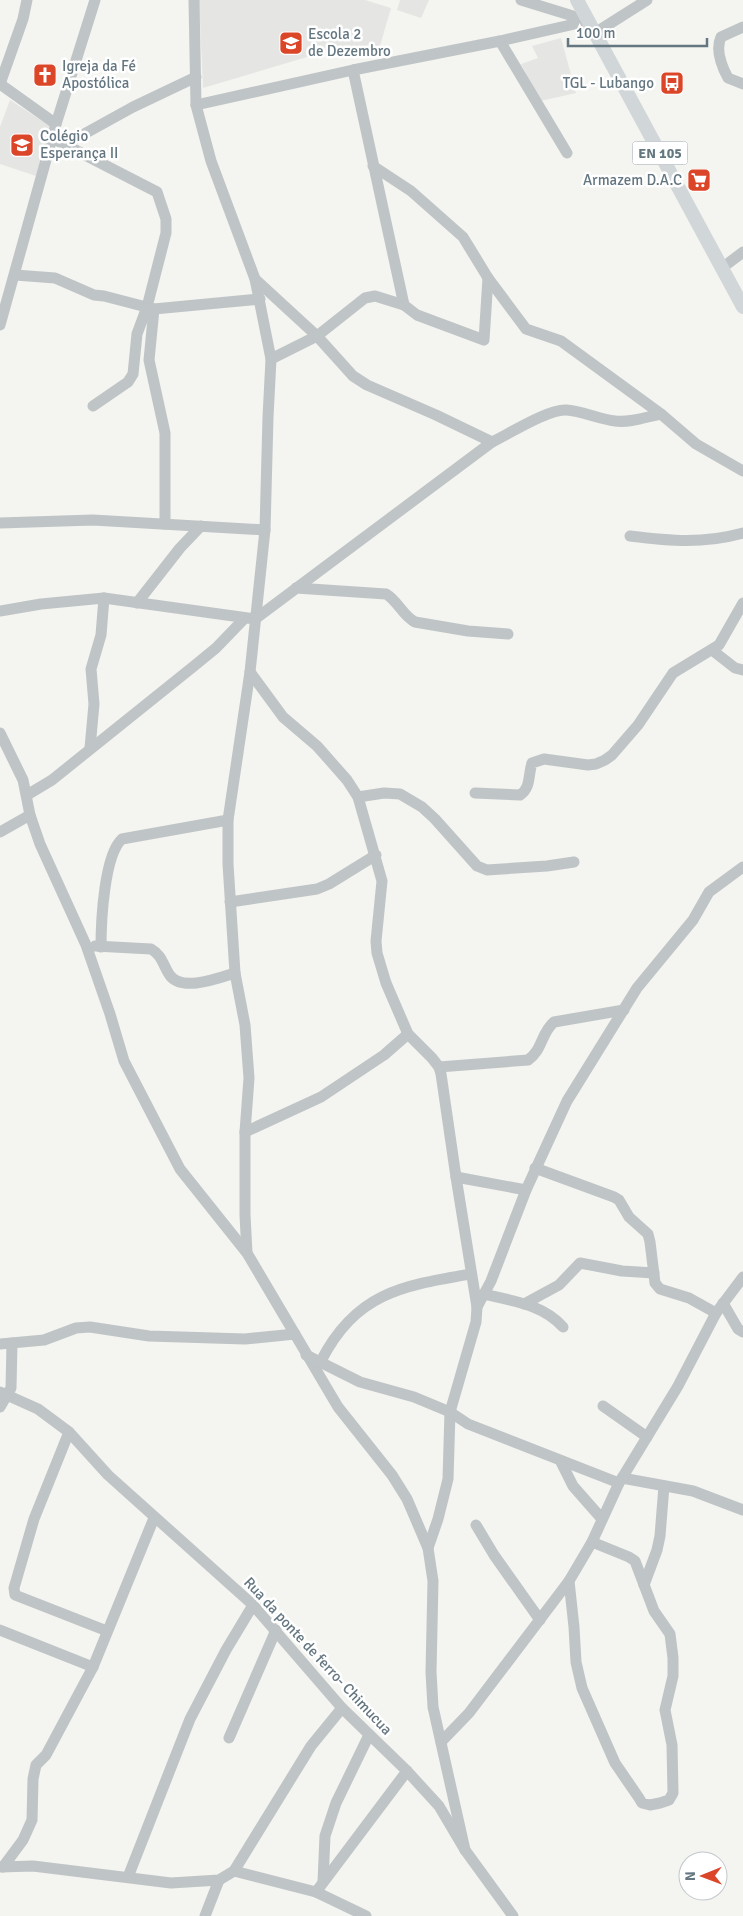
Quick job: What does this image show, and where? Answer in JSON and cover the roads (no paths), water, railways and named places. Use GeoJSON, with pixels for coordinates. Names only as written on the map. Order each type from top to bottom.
{"type":"FeatureCollection","features":[{"type":"Feature","properties":{"kind":"main road","name":"EN 105"},"geometry":{"type":"LineString","coordinates":[[577,0],[743,307]]}},
{"type":"Feature","properties":{"kind":"street"},"geometry":{"type":"LineString","coordinates":[[27,0],[23,19],[0,84],[56,124]]}},
{"type":"Feature","properties":{"kind":"street"},"geometry":{"type":"LineString","coordinates":[[0,325],[56,124],[95,0]]}},
{"type":"Feature","properties":{"kind":"street"},"geometry":{"type":"LineString","coordinates":[[194,0],[196,105],[211,161],[255,279],[272,359],[268,418],[265,530],[249,619],[250,672],[228,820],[230,902],[235,973],[245,1025],[249,1078],[245,1132],[244,1214],[247,1253]]}},
{"type":"Feature","properties":{"kind":"street"},"geometry":{"type":"LineString","coordinates":[[522,0],[591,27]]}},
{"type":"Feature","properties":{"kind":"street"},"geometry":{"type":"LineString","coordinates":[[583,0],[591,27]]}},
{"type":"Feature","properties":{"kind":"street"},"geometry":{"type":"LineString","coordinates":[[196,105],[353,70],[500,41],[591,27],[647,0]]}},
{"type":"Feature","properties":{"kind":"street"},"geometry":{"type":"LineString","coordinates":[[743,27],[721,37],[718,44],[719,54],[728,78],[743,84]]}},
{"type":"Feature","properties":{"kind":"street"},"geometry":{"type":"LineString","coordinates":[[500,41],[566,153]]}},
{"type":"Feature","properties":{"kind":"street"},"geometry":{"type":"LineString","coordinates":[[353,70],[404,304]]}},
{"type":"Feature","properties":{"kind":"street"},"geometry":{"type":"LineString","coordinates":[[66,144],[133,107],[196,77]]}},
{"type":"Feature","properties":{"kind":"street"},"geometry":{"type":"LineString","coordinates":[[52,138],[157,192],[166,219],[166,233],[150,308],[150,360],[165,434],[165,524]]}},
{"type":"Feature","properties":{"kind":"street"},"geometry":{"type":"LineString","coordinates":[[373,166],[411,191],[463,237],[488,278],[526,329],[561,341],[661,414],[696,444],[743,471]]}},
{"type":"Feature","properties":{"kind":"street"},"geometry":{"type":"LineString","coordinates":[[722,268],[743,252]]}},
{"type":"Feature","properties":{"kind":"street"},"geometry":{"type":"LineString","coordinates":[[15,275],[55,278],[94,295],[150,308],[260,299]]}},
{"type":"Feature","properties":{"kind":"street"},"geometry":{"type":"LineString","coordinates":[[272,359],[317,336],[365,298],[375,296],[404,304],[417,315],[484,340],[488,278]]}},
{"type":"Feature","properties":{"kind":"street"},"geometry":{"type":"LineString","coordinates":[[255,279],[317,336],[353,376],[367,385],[492,442]]}},
{"type":"Feature","properties":{"kind":"street"},"geometry":{"type":"LineString","coordinates":[[93,406],[132,378],[137,334],[150,308]]}},
{"type":"Feature","properties":{"kind":"street"},"geometry":{"type":"LineString","coordinates":[[27,795],[52,780],[216,648],[249,619],[296,588],[492,442],[552,412],[565,410],[616,421],[629,421],[661,414]]}},
{"type":"Feature","properties":{"kind":"street"},"geometry":{"type":"LineString","coordinates":[[0,523],[93,520],[265,530]]}},
{"type":"Feature","properties":{"kind":"street"},"geometry":{"type":"LineString","coordinates":[[137,603],[180,548],[202,526]]}},
{"type":"Feature","properties":{"kind":"street"},"geometry":{"type":"LineString","coordinates":[[630,536],[698,541],[719,540],[743,533]]}},
{"type":"Feature","properties":{"kind":"street"},"geometry":{"type":"LineString","coordinates":[[296,588],[386,594],[394,598],[410,620],[415,622],[468,631],[508,634]]}},
{"type":"Feature","properties":{"kind":"street"},"geometry":{"type":"LineString","coordinates":[[0,611],[41,604],[104,598],[249,619]]}},
{"type":"Feature","properties":{"kind":"street"},"geometry":{"type":"LineString","coordinates":[[90,748],[94,704],[91,669],[101,635],[104,598]]}},
{"type":"Feature","properties":{"kind":"street"},"geometry":{"type":"LineString","coordinates":[[475,793],[520,795],[525,792],[528,786],[532,764],[544,759],[588,765],[605,760],[612,755],[638,725],[673,673],[719,645],[743,603]]}},
{"type":"Feature","properties":{"kind":"street"},"geometry":{"type":"LineString","coordinates":[[712,650],[735,668],[743,670]]}},
{"type":"Feature","properties":{"kind":"street"},"geometry":{"type":"LineString","coordinates":[[250,672],[283,717],[316,746],[348,780],[358,797],[376,855],[382,882],[376,941],[377,953],[386,982],[408,1034],[439,1067],[477,1307],[476,1322],[450,1412],[448,1479],[438,1519],[428,1548]]}},
{"type":"Feature","properties":{"kind":"street"},"geometry":{"type":"LineString","coordinates":[[0,733],[23,780],[30,815],[40,844],[86,945],[124,1061],[158,1128],[180,1169],[247,1253],[338,1407],[392,1475],[407,1500],[428,1548],[433,1581],[432,1707],[465,1850]]}},
{"type":"Feature","properties":{"kind":"street"},"geometry":{"type":"LineString","coordinates":[[358,797],[384,793],[400,794],[422,807],[435,819],[472,862],[487,870],[574,862]]}},
{"type":"Feature","properties":{"kind":"street"},"geometry":{"type":"LineString","coordinates":[[0,832],[30,815]]}},
{"type":"Feature","properties":{"kind":"street"},"geometry":{"type":"LineString","coordinates":[[101,946],[101,918],[112,857],[118,843],[122,839],[228,820]]}},
{"type":"Feature","properties":{"kind":"street"},"geometry":{"type":"LineString","coordinates":[[230,902],[318,890],[376,855]]}},
{"type":"Feature","properties":{"kind":"street"},"geometry":{"type":"LineString","coordinates":[[477,1307],[495,1273],[526,1190],[567,1101],[637,988],[692,920],[709,892],[743,867]]}},
{"type":"Feature","properties":{"kind":"street"},"geometry":{"type":"LineString","coordinates":[[86,945],[151,949],[157,952],[170,976],[190,984],[235,973]]}},
{"type":"Feature","properties":{"kind":"street"},"geometry":{"type":"LineString","coordinates":[[439,1067],[528,1060],[537,1053],[549,1027],[554,1022],[624,1010]]}},
{"type":"Feature","properties":{"kind":"street"},"geometry":{"type":"LineString","coordinates":[[245,1132],[321,1097],[384,1055],[408,1034]]}},
{"type":"Feature","properties":{"kind":"street"},"geometry":{"type":"LineString","coordinates":[[536,1168],[619,1200],[629,1217],[648,1234],[656,1283],[660,1289],[720,1308],[738,1329],[743,1332]]}},
{"type":"Feature","properties":{"kind":"street"},"geometry":{"type":"LineString","coordinates":[[456,1177],[526,1190]]}},
{"type":"Feature","properties":{"kind":"street"},"geometry":{"type":"LineString","coordinates":[[524,1304],[559,1285],[580,1263],[622,1271],[654,1273]]}},
{"type":"Feature","properties":{"kind":"street"},"geometry":{"type":"LineString","coordinates":[[321,1362],[330,1344],[348,1321],[383,1296],[403,1287],[471,1274]]}},
{"type":"Feature","properties":{"kind":"street"},"geometry":{"type":"LineString","coordinates":[[441,1742],[469,1713],[569,1581],[592,1542],[620,1480],[678,1386],[720,1308],[743,1277]]}},
{"type":"Feature","properties":{"kind":"street"},"geometry":{"type":"LineString","coordinates":[[484,1294],[537,1308],[550,1314],[563,1327]]}},
{"type":"Feature","properties":{"kind":"street"},"geometry":{"type":"LineString","coordinates":[[0,1344],[44,1340],[76,1328],[90,1327],[149,1336],[244,1339],[295,1334]]}},
{"type":"Feature","properties":{"kind":"street"},"geometry":{"type":"LineString","coordinates":[[0,1407],[3,1393],[11,1388],[12,1343]]}},
{"type":"Feature","properties":{"kind":"street"},"geometry":{"type":"LineString","coordinates":[[306,1355],[360,1382],[414,1397],[450,1412],[468,1424],[561,1462],[620,1480],[692,1492],[743,1510]]}},
{"type":"Feature","properties":{"kind":"street","name":"Rua da ponte de ferro- Chimucua"},"geometry":{"type":"LineString","coordinates":[[3,1393],[38,1409],[69,1432],[108,1475],[154,1518],[253,1604],[342,1708],[407,1771],[439,1806],[465,1850],[513,1916]]}},
{"type":"Feature","properties":{"kind":"street"},"geometry":{"type":"LineString","coordinates":[[603,1406],[647,1437]]}},
{"type":"Feature","properties":{"kind":"street"},"geometry":{"type":"LineString","coordinates":[[69,1432],[34,1519],[14,1588],[15,1595],[107,1631]]}},
{"type":"Feature","properties":{"kind":"street"},"geometry":{"type":"LineString","coordinates":[[561,1462],[573,1486],[602,1519]]}},
{"type":"Feature","properties":{"kind":"street"},"geometry":{"type":"LineString","coordinates":[[644,1585],[660,1536],[664,1486]]}},
{"type":"Feature","properties":{"kind":"street"},"geometry":{"type":"LineString","coordinates":[[2,1867],[22,1840],[32,1820],[33,1779],[36,1765],[46,1755],[93,1667],[154,1518]]}},
{"type":"Feature","properties":{"kind":"street"},"geometry":{"type":"LineString","coordinates":[[476,1525],[540,1620]]}},
{"type":"Feature","properties":{"kind":"street"},"geometry":{"type":"LineString","coordinates":[[569,1581],[576,1662],[582,1688],[615,1763],[642,1803],[650,1805],[669,1800],[673,1793],[672,1745],[665,1710],[673,1676],[670,1634],[654,1610],[635,1561],[630,1557],[592,1542]]}},
{"type":"Feature","properties":{"kind":"street"},"geometry":{"type":"LineString","coordinates":[[128,1877],[190,1719],[226,1650],[253,1604]]}},
{"type":"Feature","properties":{"kind":"street"},"geometry":{"type":"LineString","coordinates":[[0,1630],[93,1667]]}},
{"type":"Feature","properties":{"kind":"street"},"geometry":{"type":"LineString","coordinates":[[229,1738],[276,1630]]}},
{"type":"Feature","properties":{"kind":"street"},"geometry":{"type":"LineString","coordinates":[[2,1867],[33,1866],[170,1883],[219,1880],[234,1872],[311,1746],[342,1708]]}},
{"type":"Feature","properties":{"kind":"street"},"geometry":{"type":"LineString","coordinates":[[320,1887],[325,1836],[336,1802],[369,1735]]}},
{"type":"Feature","properties":{"kind":"street"},"geometry":{"type":"LineString","coordinates":[[320,1887],[407,1771]]}},
{"type":"Feature","properties":{"kind":"street"},"geometry":{"type":"LineString","coordinates":[[234,1872],[320,1887],[366,1916]]}},
{"type":"Feature","properties":{"kind":"street"},"geometry":{"type":"LineString","coordinates":[[205,1916],[219,1880]]}},
{"type":"Feature","properties":{"kind":"place","name":"Escola 2 de Dezembro"},"geometry":{"type":"Point","coordinates":[291,43]}},
{"type":"Feature","properties":{"kind":"place","name":"Igreja da Fé Apostólica"},"geometry":{"type":"Point","coordinates":[45,75]}},
{"type":"Feature","properties":{"kind":"place","name":"TGL - Lubango"},"geometry":{"type":"Point","coordinates":[672,83]}},
{"type":"Feature","properties":{"kind":"place","name":"Colégio Esperança II"},"geometry":{"type":"Point","coordinates":[22,145]}},
{"type":"Feature","properties":{"kind":"place","name":"Armazem D.A.C"},"geometry":{"type":"Point","coordinates":[699,180]}}]}
